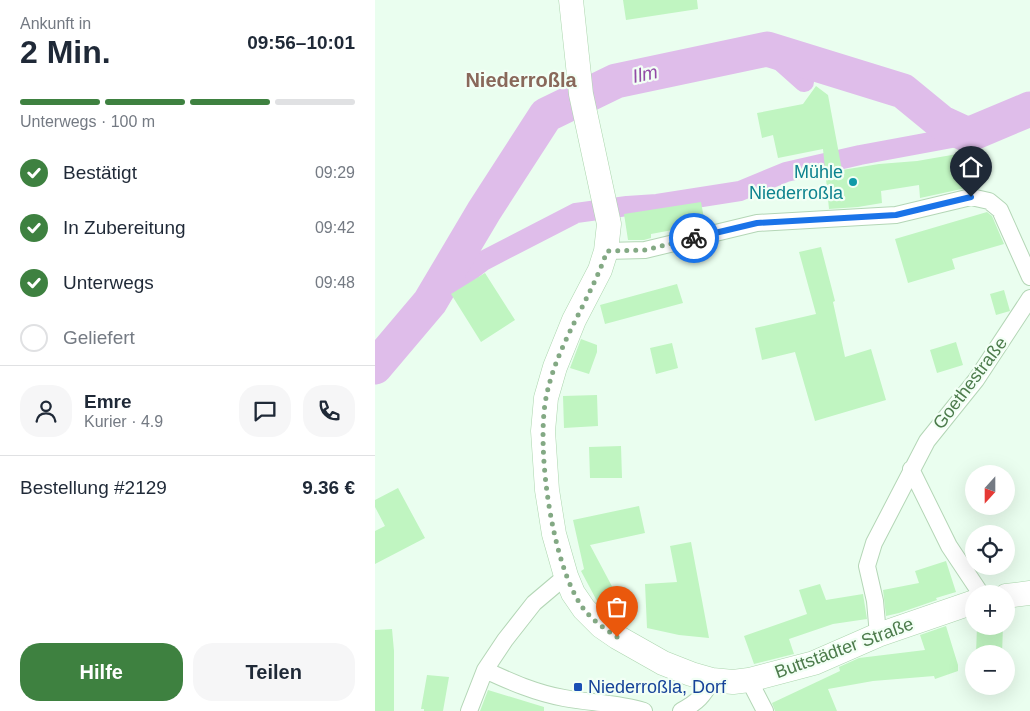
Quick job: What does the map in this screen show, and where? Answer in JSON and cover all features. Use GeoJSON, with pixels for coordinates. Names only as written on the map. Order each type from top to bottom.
{"type":"FeatureCollection","features":[{"type":"Feature","properties":{"kind":"main road","name":"Buttstädter Straße"},"geometry":{"type":"LineString","coordinates":[[571,0],[581,94],[609,224],[607,251],[600,270],[574,320],[555,366],[545,398],[543,431],[547,490],[554,534],[566,576],[583,609],[601,626],[663,664],[712,680],[733,682],[749,680],[814,663],[878,635],[965,605]]}},
{"type":"Feature","properties":{"kind":"main road"},"geometry":{"type":"LineString","coordinates":[[1015,595],[1030,593]]}},
{"type":"Feature","properties":{"kind":"street"},"geometry":{"type":"LineString","coordinates":[[607,251],[645,250],[757,223],[896,215],[971,197],[989,201],[1000,210],[1030,277]]}},
{"type":"Feature","properties":{"kind":"street","name":"Goethestraße"},"geometry":{"type":"LineString","coordinates":[[878,635],[875,601],[867,566],[874,543],[927,440],[975,380],[1030,298]]}},
{"type":"Feature","properties":{"kind":"street"},"geometry":{"type":"LineString","coordinates":[[911,469],[949,546],[975,585]]}},
{"type":"Feature","properties":{"kind":"street"},"geometry":{"type":"LineString","coordinates":[[469,711],[485,670],[534,603],[566,576]]}},
{"type":"Feature","properties":{"kind":"street"},"geometry":{"type":"LineString","coordinates":[[485,670],[521,687],[542,694],[632,707],[645,711]]}},
{"type":"Feature","properties":{"kind":"street"},"geometry":{"type":"LineString","coordinates":[[681,711],[703,697],[712,680]]}},
{"type":"Feature","properties":{"kind":"street"},"geometry":{"type":"LineString","coordinates":[[749,680],[765,711]]}},
{"type":"Feature","properties":{"kind":"building"},"geometry":{"type":"Polygon","coordinates":[[[623,0],[697,0],[698,9],[626,20],[623,0]]]}},
{"type":"Feature","properties":{"kind":"building"},"geometry":{"type":"Polygon","coordinates":[[[816,86],[828,95],[842,170],[879,164],[917,161],[969,152],[971,187],[920,198],[919,185],[881,191],[882,203],[829,209],[823,149],[778,158],[773,135],[762,138],[757,113],[803,104],[816,86]]]}},
{"type":"Feature","properties":{"kind":"building"},"geometry":{"type":"Polygon","coordinates":[[[701,202],[705,224],[651,234],[651,238],[644,240],[628,240],[624,214],[701,202]]]}},
{"type":"Feature","properties":{"kind":"building"},"geometry":{"type":"Polygon","coordinates":[[[987,212],[992,216],[1004,244],[952,259],[955,269],[908,283],[895,239],[987,212]]]}},
{"type":"Feature","properties":{"kind":"building"},"geometry":{"type":"Polygon","coordinates":[[[821,247],[835,301],[833,302],[845,357],[871,349],[886,400],[815,421],[795,352],[762,360],[755,328],[816,314],[799,252],[821,247]]]}},
{"type":"Feature","properties":{"kind":"building"},"geometry":{"type":"Polygon","coordinates":[[[485,273],[515,320],[481,342],[451,294],[485,273]]]}},
{"type":"Feature","properties":{"kind":"building"},"geometry":{"type":"Polygon","coordinates":[[[677,284],[683,303],[605,324],[600,305],[677,284]]]}},
{"type":"Feature","properties":{"kind":"building"},"geometry":{"type":"Polygon","coordinates":[[[1004,290],[1010,311],[996,315],[990,294],[1004,290]]]}},
{"type":"Feature","properties":{"kind":"building"},"geometry":{"type":"Polygon","coordinates":[[[581,339],[597,345],[597,352],[589,374],[570,368],[581,339]]]}},
{"type":"Feature","properties":{"kind":"building"},"geometry":{"type":"Polygon","coordinates":[[[956,342],[963,365],[937,373],[930,350],[956,342]]]}},
{"type":"Feature","properties":{"kind":"building"},"geometry":{"type":"Polygon","coordinates":[[[672,343],[678,368],[656,374],[650,348],[672,343]]]}},
{"type":"Feature","properties":{"kind":"building"},"geometry":{"type":"Polygon","coordinates":[[[597,395],[598,426],[564,428],[563,396],[597,395]]]}},
{"type":"Feature","properties":{"kind":"building"},"geometry":{"type":"Polygon","coordinates":[[[621,446],[622,478],[590,478],[589,447],[621,446]]]}},
{"type":"Feature","properties":{"kind":"building"},"geometry":{"type":"Polygon","coordinates":[[[398,488],[425,538],[375,564],[375,531],[385,526],[375,507],[375,500],[398,488]]]}},
{"type":"Feature","properties":{"kind":"building"},"geometry":{"type":"Polygon","coordinates":[[[639,506],[645,533],[590,545],[615,592],[597,601],[581,571],[584,569],[573,520],[639,506]]]}},
{"type":"Feature","properties":{"kind":"building"},"geometry":{"type":"Polygon","coordinates":[[[691,542],[709,638],[679,635],[647,628],[645,584],[677,582],[670,546],[691,542]]]}},
{"type":"Feature","properties":{"kind":"building"},"geometry":{"type":"Polygon","coordinates":[[[946,561],[956,592],[886,616],[883,590],[919,583],[915,571],[946,561]]]}},
{"type":"Feature","properties":{"kind":"building"},"geometry":{"type":"Polygon","coordinates":[[[820,584],[826,600],[863,594],[867,619],[833,624],[789,639],[794,654],[754,664],[744,636],[807,614],[799,590],[820,584]]]}},
{"type":"Feature","properties":{"kind":"building"},"geometry":{"type":"Polygon","coordinates":[[[946,626],[958,665],[958,671],[935,679],[934,676],[873,681],[828,689],[837,711],[775,711],[772,703],[840,671],[839,667],[859,658],[925,650],[920,635],[946,626]]]}},
{"type":"Feature","properties":{"kind":"building"},"geometry":{"type":"Polygon","coordinates":[[[392,629],[394,711],[375,711],[375,630],[392,629]]]}},
{"type":"Feature","properties":{"kind":"building"},"geometry":{"type":"Polygon","coordinates":[[[977,635],[1003,635],[1002,645],[976,645],[977,635]]]}},
{"type":"Feature","properties":{"kind":"building"},"geometry":{"type":"Polygon","coordinates":[[[427,675],[449,677],[443,711],[424,711],[424,709],[421,709],[427,675]]]}},
{"type":"Feature","properties":{"kind":"building"},"geometry":{"type":"Polygon","coordinates":[[[488,690],[544,707],[544,711],[480,711],[488,690]]]}},
{"type":"Feature","properties":{"kind":"waterway"},"geometry":{"type":"LineString","coordinates":[[767,49],[804,82]]}},
{"type":"Feature","properties":{"kind":"waterway","name":"Ilm"},"geometry":{"type":"LineString","coordinates":[[375,367],[430,302],[484,211],[546,115],[616,81],[767,49],[903,91],[942,123],[968,135],[1030,109]]}},
{"type":"Feature","properties":{"kind":"waterway"},"geometry":{"type":"LineString","coordinates":[[430,302],[483,261],[576,213],[657,204],[740,191],[786,172],[860,155],[968,135]]}},
{"type":"Feature","properties":{"kind":"way so far"},"geometry":{"type":"LineString","coordinates":[[617,637],[601,626],[583,609],[566,576],[554,534],[547,490],[543,431],[545,398],[555,366],[574,320],[589,294],[607,251],[645,250],[694,238]]}},
{"type":"Feature","properties":{"kind":"place","name":"Mühle Niederroßla"},"geometry":{"type":"Point","coordinates":[853,182]}},
{"type":"Feature","properties":{"kind":"place","name":"Niederroßla, Dorf"},"geometry":{"type":"Point","coordinates":[578,687]}},
{"type":"Feature","properties":{"kind":"district","name":"Niederroßla"},"geometry":{"type":"Point","coordinates":[521,80]}},
{"type":"Feature","properties":{"kind":"route"},"geometry":{"type":"LineString","coordinates":[[694,238],[757,223],[896,215],[971,197]]}}]}
